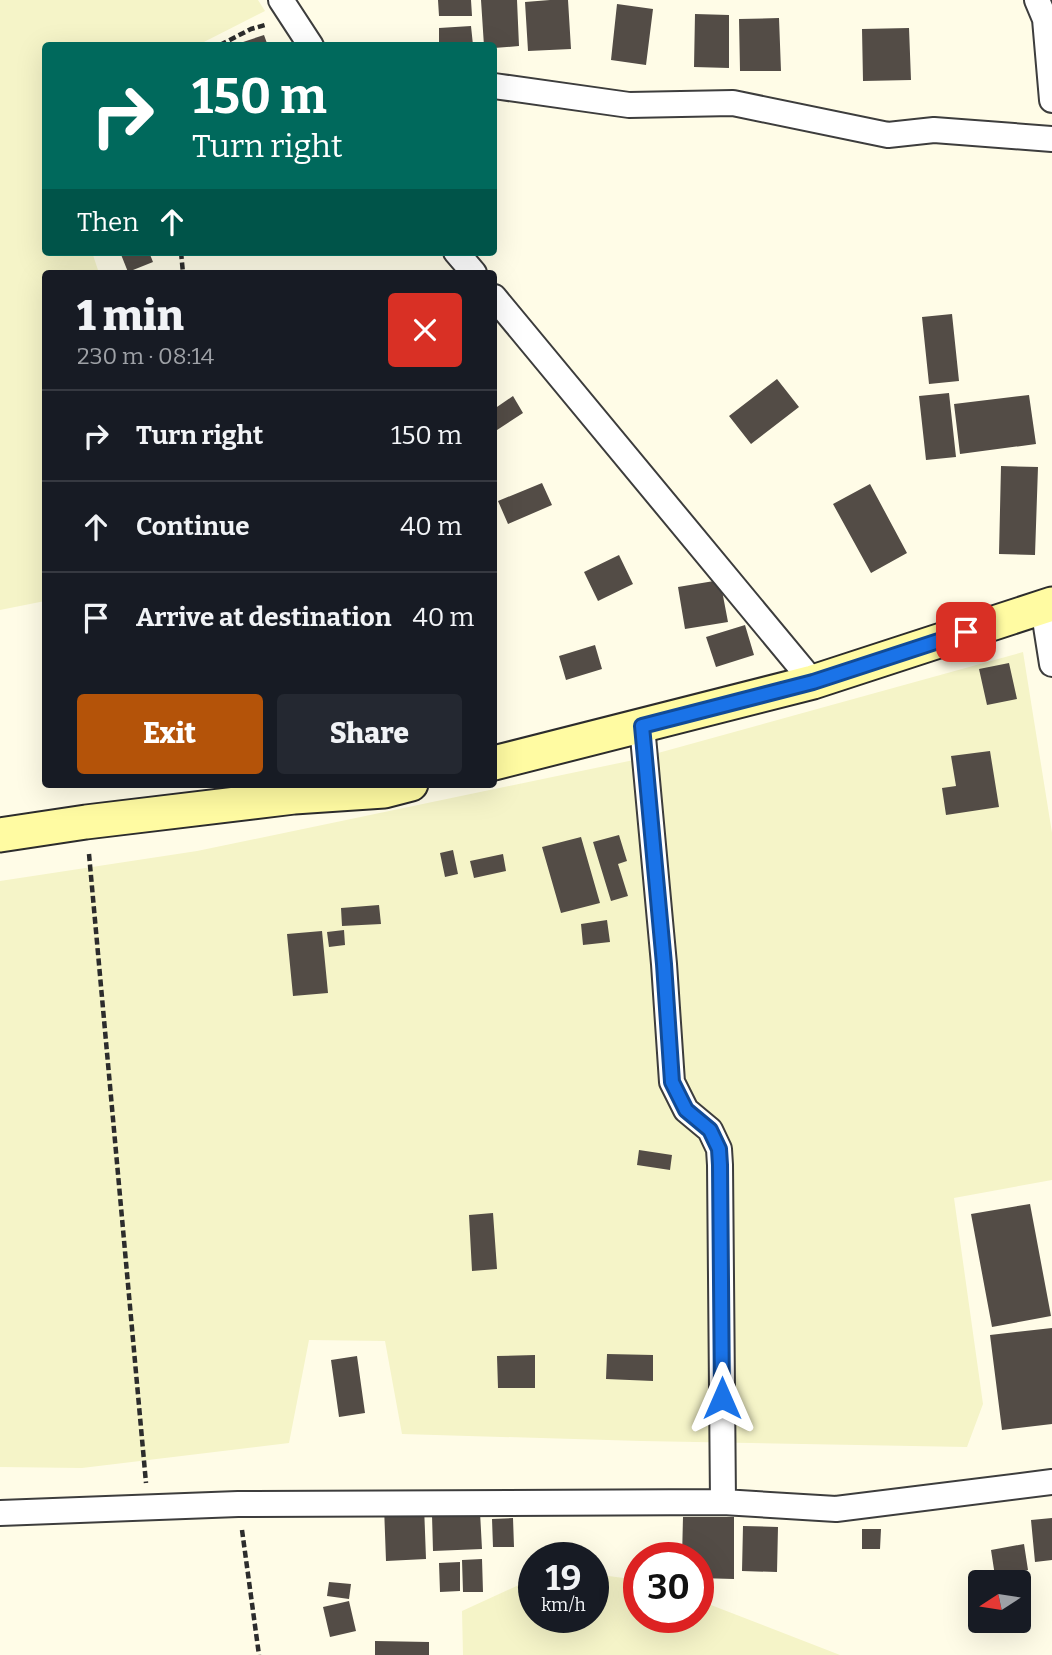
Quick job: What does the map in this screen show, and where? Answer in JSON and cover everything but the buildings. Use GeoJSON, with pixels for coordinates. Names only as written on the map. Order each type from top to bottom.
{"type":"FeatureCollection","features":[{"type":"Feature","properties":{"kind":"street"},"geometry":{"type":"LineString","coordinates":[[1037,0],[1045,19],[1052,100]]}},
{"type":"Feature","properties":{"kind":"street"},"geometry":{"type":"LineString","coordinates":[[287,9],[308,42]]}},
{"type":"Feature","properties":{"kind":"street"},"geometry":{"type":"LineString","coordinates":[[497,86],[629,105],[733,103],[888,135],[934,130],[1052,139]]}},
{"type":"Feature","properties":{"kind":"street"},"geometry":{"type":"LineString","coordinates":[[459,256],[471,270]]}},
{"type":"Feature","properties":{"kind":"street"},"geometry":{"type":"LineString","coordinates":[[497,301],[813,682]]}},
{"type":"Feature","properties":{"kind":"street"},"geometry":{"type":"LineString","coordinates":[[497,762],[813,682],[1047,605],[1052,664]]}},
{"type":"Feature","properties":{"kind":"street"},"geometry":{"type":"LineString","coordinates":[[642,726],[672,1082],[686,1110],[710,1130],[719,1149],[723,1502]]}},
{"type":"Feature","properties":{"kind":"street"},"geometry":{"type":"LineString","coordinates":[[0,835],[294,797],[396,788]]}},
{"type":"Feature","properties":{"kind":"street"},"geometry":{"type":"LineString","coordinates":[[0,1513],[238,1504],[723,1502],[836,1509],[1052,1482]]}},
{"type":"Feature","properties":{"kind":"path"},"geometry":{"type":"LineString","coordinates":[[226,42],[287,9]]}},
{"type":"Feature","properties":{"kind":"path"},"geometry":{"type":"LineString","coordinates":[[86,822],[149,1508]]}},
{"type":"Feature","properties":{"kind":"path"},"geometry":{"type":"LineString","coordinates":[[238,1504],[259,1655]]}},
{"type":"Feature","properties":{"kind":"green space"},"geometry":{"type":"Polygon","coordinates":[[[0,0],[258,0],[265,11],[204,42],[42,42],[42,256],[93,256],[98,270],[42,270],[42,602],[0,610],[0,0]]]}},
{"type":"Feature","properties":{"kind":"green space"},"geometry":{"type":"Polygon","coordinates":[[[1023,652],[1052,833],[1052,1180],[954,1198],[983,1404],[967,1447],[402,1434],[385,1341],[309,1340],[289,1443],[82,1468],[0,1467],[0,881],[197,851],[629,761],[1023,652]]]}},
{"type":"Feature","properties":{"kind":"green space"},"geometry":{"type":"Polygon","coordinates":[[[609,1576],[623,1578],[623,1633],[714,1633],[714,1606],[840,1655],[463,1655],[462,1611],[518,1585],[518,1633],[609,1633],[609,1576]]]}},
{"type":"Feature","properties":{"kind":"route"},"geometry":{"type":"LineString","coordinates":[[722,1398],[719,1149],[710,1130],[686,1110],[672,1082],[642,726],[813,682],[966,632]]}}]}
